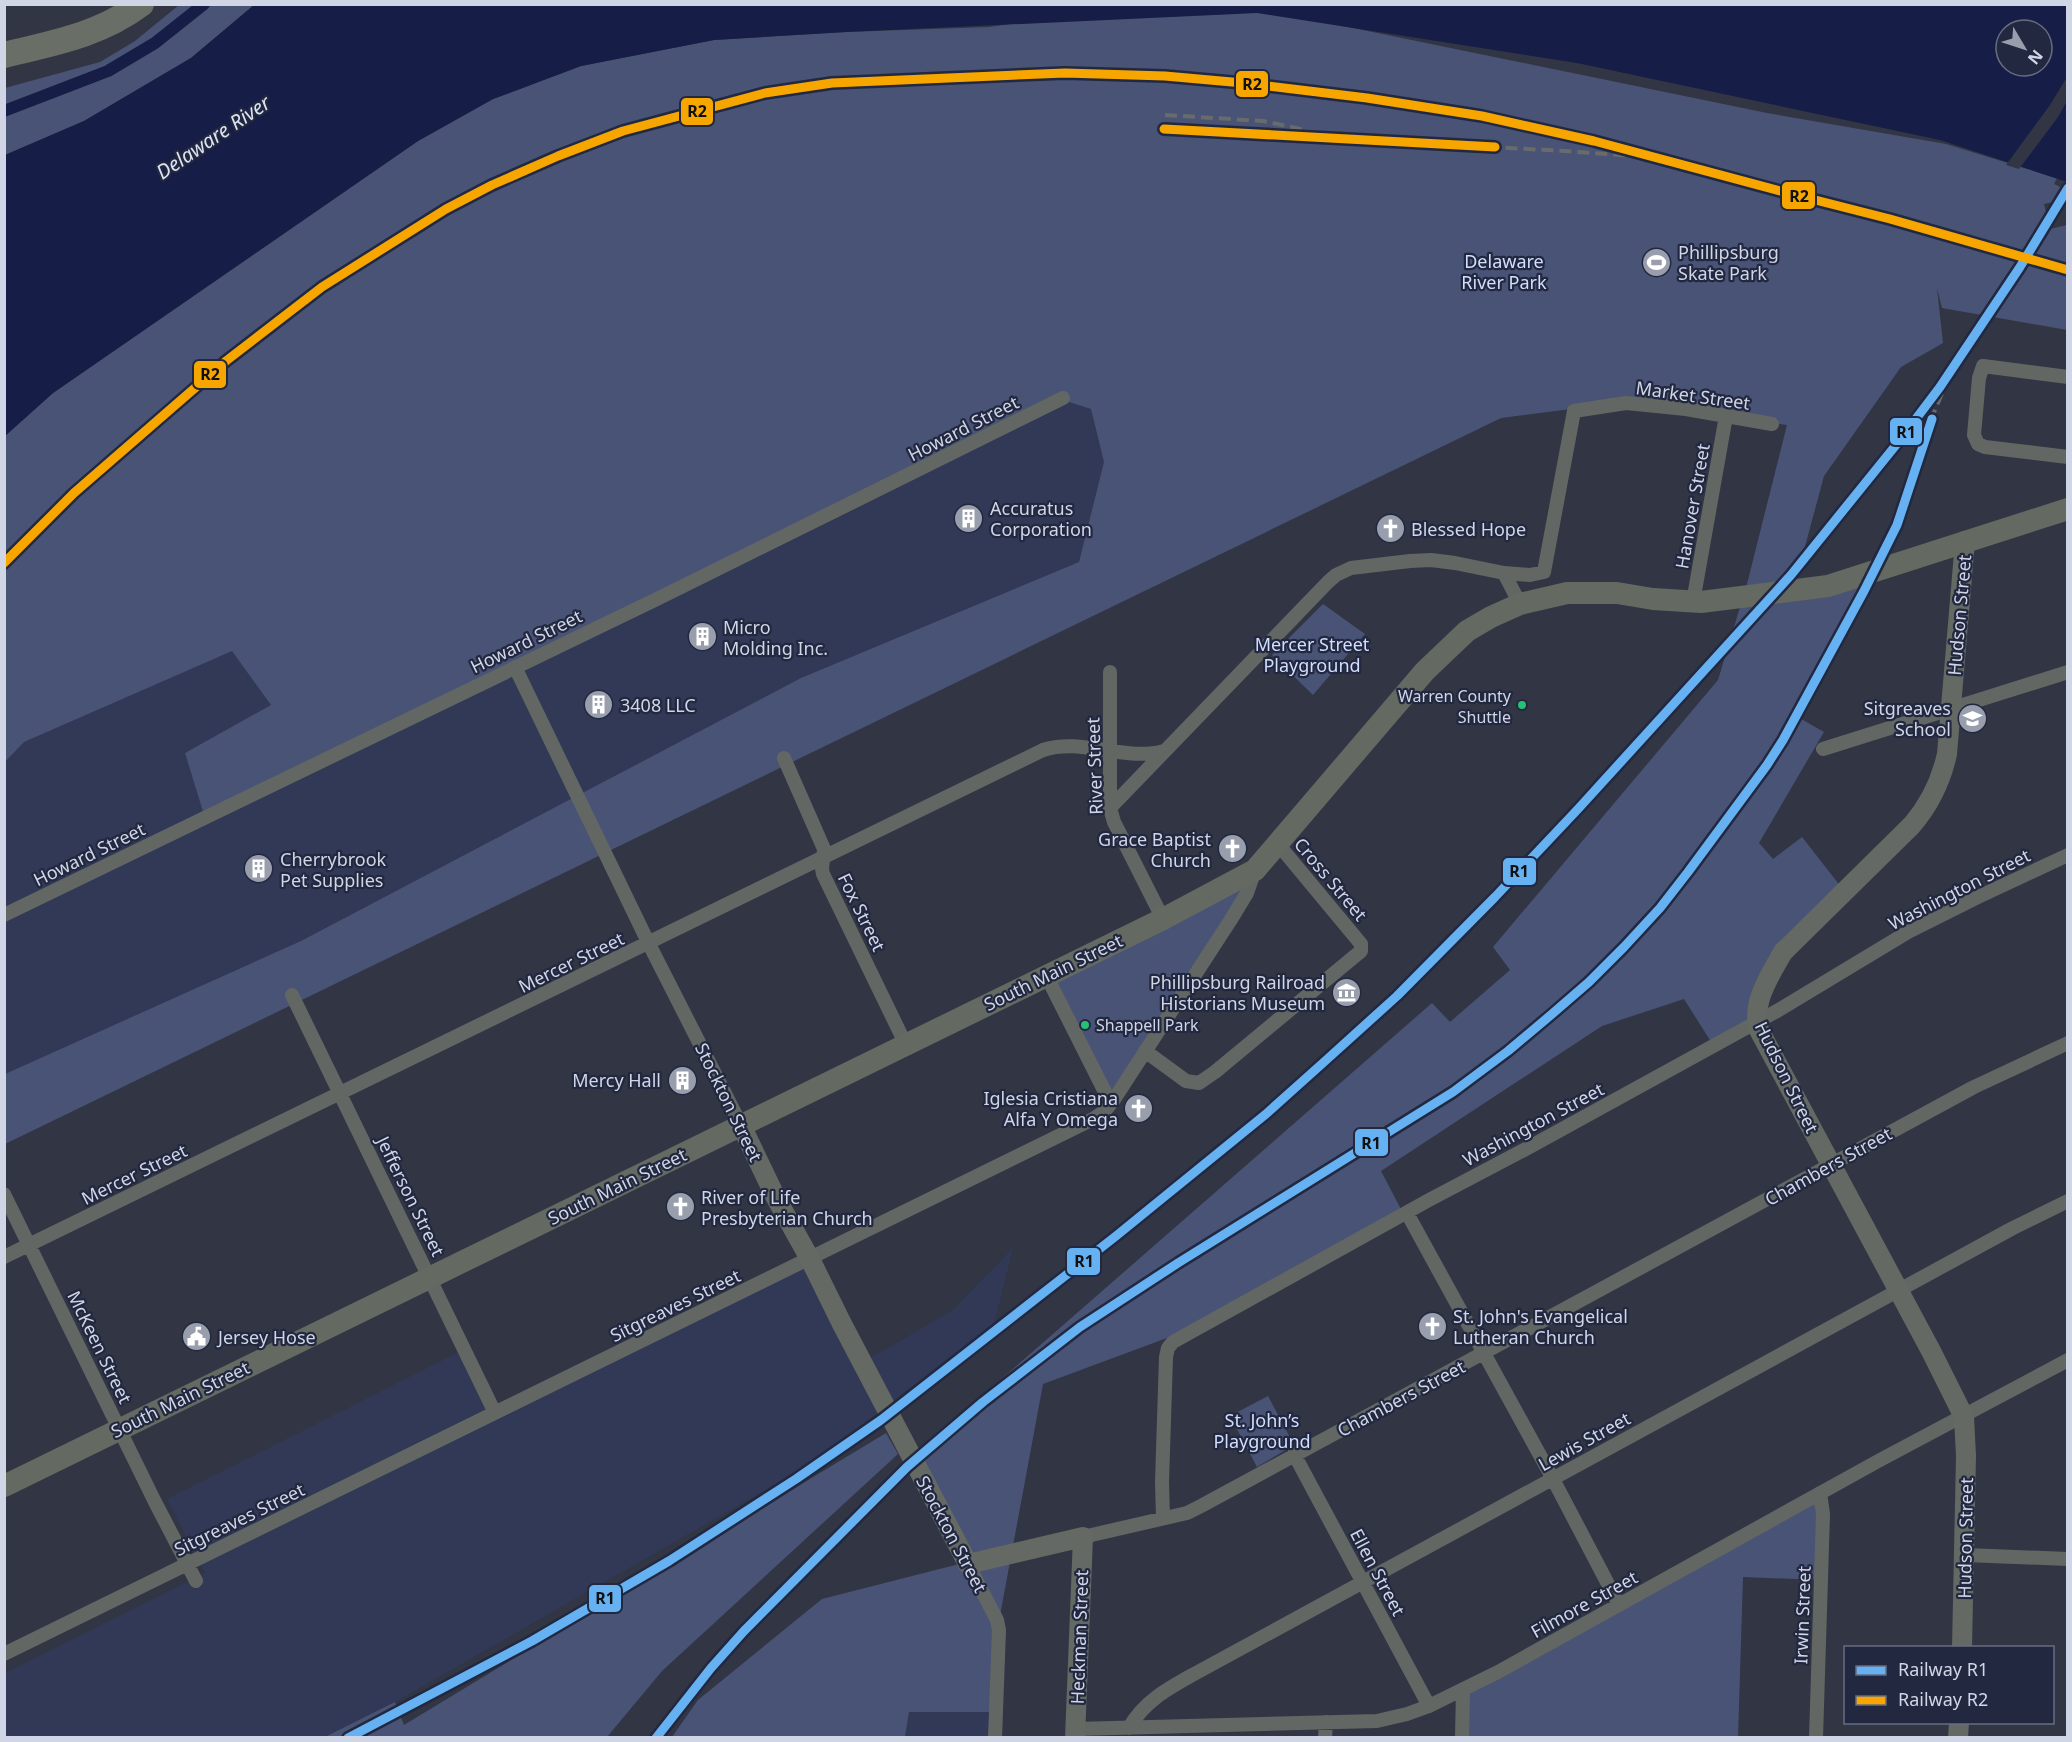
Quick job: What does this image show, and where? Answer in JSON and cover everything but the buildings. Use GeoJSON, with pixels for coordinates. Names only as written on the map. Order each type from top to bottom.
{"type":"FeatureCollection","features":[{"type":"Feature","properties":{"kind":"highway"},"geometry":{"type":"LineString","coordinates":[[4,55],[80,37],[117,20],[141,4]]}},
{"type":"Feature","properties":{"kind":"main road","name":"South Main Street"},"geometry":{"type":"LineString","coordinates":[[4,1486],[1163,919],[1255,870],[1425,671],[1467,631],[1491,616],[1520,604],[1567,593],[1586,592],[1693,602],[1727,600],[1828,586],[2067,509]]}},
{"type":"Feature","properties":{"kind":"street"},"geometry":{"type":"LineString","coordinates":[[2061,376],[1983,366],[1979,378],[1974,435],[1978,444],[1985,447],[2067,457]]}},
{"type":"Feature","properties":{"kind":"street","name":"Howard Street"},"geometry":{"type":"LineString","coordinates":[[4,915],[680,588],[1063,398]]}},
{"type":"Feature","properties":{"kind":"street","name":"Market Street"},"geometry":{"type":"LineString","coordinates":[[1504,573],[1541,574],[1546,568],[1574,411],[1626,403],[1686,409],[1772,424]]}},
{"type":"Feature","properties":{"kind":"street","name":"Hanover Street"},"geometry":{"type":"LineString","coordinates":[[1693,602],[1726,416]]}},
{"type":"Feature","properties":{"kind":"street","name":"Hudson Street"},"geometry":{"type":"LineString","coordinates":[[1962,1646],[1965,1555],[1966,1434],[1964,1417],[1757,1022],[1757,1006],[1783,952],[1912,825],[1927,806],[1943,770],[1965,541]]}},
{"type":"Feature","properties":{"kind":"street"},"geometry":{"type":"LineString","coordinates":[[1110,808],[1328,582],[1345,569],[1431,560],[1455,563],[1504,573],[1520,604]]}},
{"type":"Feature","properties":{"kind":"street","name":"Stockton Street"},"geometry":{"type":"LineString","coordinates":[[515,667],[649,944],[776,1198],[810,1259],[997,1620],[999,1630],[995,1737]]}},
{"type":"Feature","properties":{"kind":"street","name":"River Street"},"geometry":{"type":"LineString","coordinates":[[1110,672],[1110,808],[1114,822],[1163,919]]}},
{"type":"Feature","properties":{"kind":"street"},"geometry":{"type":"LineString","coordinates":[[1824,749],[2067,672]]}},
{"type":"Feature","properties":{"kind":"street","name":"Mercer Street"},"geometry":{"type":"LineString","coordinates":[[4,1257],[1043,750],[1062,746],[1142,753],[1164,751]]}},
{"type":"Feature","properties":{"kind":"street","name":"Fox Street"},"geometry":{"type":"LineString","coordinates":[[784,758],[824,849],[822,869],[824,874],[906,1045]]}},
{"type":"Feature","properties":{"kind":"street","name":"Cross Street"},"geometry":{"type":"LineString","coordinates":[[1145,1051],[1186,1081],[1199,1083],[1361,951],[1361,944],[1278,844]]}},
{"type":"Feature","properties":{"kind":"street","name":"Washington Street"},"geometry":{"type":"LineString","coordinates":[[1163,1518],[1163,1437],[1168,1348],[1181,1337],[1757,1022],[1908,932],[2067,855]]}},
{"type":"Feature","properties":{"kind":"street","name":"Sitgreaves Street"},"geometry":{"type":"LineString","coordinates":[[4,1654],[1079,1127],[1105,1111],[1230,921],[1246,893],[1255,870]]}},
{"type":"Feature","properties":{"kind":"street"},"geometry":{"type":"LineString","coordinates":[[1046,975],[1106,1094],[1113,1101]]}},
{"type":"Feature","properties":{"kind":"street","name":"Jefferson Street"},"geometry":{"type":"LineString","coordinates":[[292,995],[495,1413]]}},
{"type":"Feature","properties":{"kind":"street","name":"Chambers Street"},"geometry":{"type":"LineString","coordinates":[[968,1564],[1194,1509],[1974,1087],[2067,1043]]}},
{"type":"Feature","properties":{"kind":"street","name":"McKeen Street"},"geometry":{"type":"LineString","coordinates":[[4,1194],[196,1581]]}},
{"type":"Feature","properties":{"kind":"street","name":"Lewis Street"},"geometry":{"type":"LineString","coordinates":[[1129,1728],[1143,1707],[1175,1684],[2013,1228],[2067,1201]]}},
{"type":"Feature","properties":{"kind":"street"},"geometry":{"type":"LineString","coordinates":[[1407,1213],[1553,1479],[1619,1605]]}},
{"type":"Feature","properties":{"kind":"street","name":"Filmore Street"},"geometry":{"type":"LineString","coordinates":[[1075,1733],[1129,1728],[1206,1732],[1326,1722],[1377,1721],[1429,1706],[2067,1360]]}},
{"type":"Feature","properties":{"kind":"street","name":"Ellen Street"},"geometry":{"type":"LineString","coordinates":[[1294,1454],[1429,1706]]}},
{"type":"Feature","properties":{"kind":"street","name":"Irwin Street"},"geometry":{"type":"LineString","coordinates":[[1816,1737],[1823,1514],[1820,1494]]}},
{"type":"Feature","properties":{"kind":"street","name":"Heckman Street"},"geometry":{"type":"LineString","coordinates":[[1075,1733],[1083,1537]]}},
{"type":"Feature","properties":{"kind":"street"},"geometry":{"type":"LineString","coordinates":[[1965,1555],[2067,1559]]}},
{"type":"Feature","properties":{"kind":"street"},"geometry":{"type":"LineString","coordinates":[[1462,1737],[1463,1689]]}},
{"type":"Feature","properties":{"kind":"street"},"geometry":{"type":"LineString","coordinates":[[1325,1737],[1326,1722]]}},
{"type":"Feature","properties":{"kind":"shaded area"},"geometry":{"type":"Polygon","coordinates":[[[1053,397],[1091,409],[1104,462],[1079,562],[801,678],[301,941],[5,1074],[5,762],[24,742],[232,650],[271,705],[185,753],[1053,397]]]}},
{"type":"Feature","properties":{"kind":"shaded area"},"geometry":{"type":"Polygon","coordinates":[[[1013,1248],[994,1324],[809,1465],[395,1702],[325,1737],[5,1738],[5,1673],[205,1573],[167,1499],[463,1350],[493,1411],[807,1254],[862,1363],[953,1310],[1013,1248]]]}},
{"type":"Feature","properties":{"kind":"shaded area"},"geometry":{"type":"Polygon","coordinates":[[[909,1712],[990,1712],[989,1737],[905,1738],[909,1712]]]}},
{"type":"Feature","properties":{"kind":"green space","name":"Delaware River Park"},"geometry":{"type":"Polygon","coordinates":[[[1151,4],[1241,5],[1767,113],[1946,144],[2057,178],[2054,184],[2067,190],[2067,199],[2044,204],[2050,229],[2067,225],[2067,330],[1942,308],[1937,288],[1943,343],[1901,367],[1824,476],[1793,591],[1871,575],[1796,716],[1824,732],[1759,843],[1773,859],[1802,837],[1845,892],[1785,951],[1759,1023],[1715,1048],[1684,999],[1602,1026],[1381,1171],[1403,1213],[1183,1332],[1043,1384],[999,1621],[990,1712],[909,1712],[905,1737],[672,1737],[698,1700],[822,1599],[967,1562],[911,1458],[1432,1003],[1450,1022],[1510,970],[1493,947],[1718,680],[1747,584],[1787,425],[1618,403],[1501,418],[5,1144],[5,1074],[301,941],[801,678],[1079,562],[1104,462],[1091,409],[1053,397],[205,818],[185,753],[271,705],[232,651],[24,742],[5,762],[5,436],[53,393],[418,141],[493,99],[581,66],[714,40],[989,27],[1151,4]]]}},
{"type":"Feature","properties":{"kind":"green space"},"geometry":{"type":"Polygon","coordinates":[[[179,5],[254,5],[191,58],[84,121],[5,155],[5,88],[100,62],[135,41],[179,5]]]}},
{"type":"Feature","properties":{"kind":"green space","name":"Mercer Street Playground"},"geometry":{"type":"Polygon","coordinates":[[[1323,604],[1365,634],[1313,695],[1272,655],[1323,604]]]}},
{"type":"Feature","properties":{"kind":"green space","name":"Shappell Park"},"geometry":{"type":"Polygon","coordinates":[[[1255,870],[1113,1101],[1046,975],[1255,870]]]}},
{"type":"Feature","properties":{"kind":"green space","name":"St. John’s Playground"},"geometry":{"type":"Polygon","coordinates":[[[1268,1396],[1294,1445],[1257,1467],[1230,1416],[1268,1396]]]}},
{"type":"Feature","properties":{"kind":"green space"},"geometry":{"type":"Polygon","coordinates":[[[886,1433],[898,1454],[662,1671],[607,1737],[325,1737],[395,1702],[404,1725],[886,1433]]]}},
{"type":"Feature","properties":{"kind":"green space"},"geometry":{"type":"Polygon","coordinates":[[[1823,1494],[1820,1580],[1743,1577],[1738,1737],[1460,1738],[1461,1694],[1823,1494]]]}},
{"type":"Feature","properties":{"kind":"water","name":"Delaware River"},"geometry":{"type":"Polygon","coordinates":[[[254,5],[2067,5],[2067,182],[1940,140],[1577,63],[1257,13],[714,40],[581,66],[493,99],[418,141],[53,393],[5,436],[5,155],[84,121],[191,58],[254,5]]]}},
{"type":"Feature","properties":{"kind":"pier"},"geometry":{"type":"Polygon","coordinates":[[[2067,77],[2067,101],[2058,117],[2019,169],[2006,165],[2050,105],[2067,77]]]}},
{"type":"Feature","properties":{"kind":"waterway"},"geometry":{"type":"LineString","coordinates":[[4,111],[108,71],[155,43],[204,4]]}},
{"type":"Feature","properties":{"kind":"railway"},"geometry":{"type":"LineString","coordinates":[[1165,115],[1263,121],[1305,130]]}},
{"type":"Feature","properties":{"kind":"railway"},"geometry":{"type":"LineString","coordinates":[[1164,129],[1660,158]]}},
{"type":"Feature","properties":{"kind":"railway"},"geometry":{"type":"LineString","coordinates":[[348,1738],[532,1641],[669,1561],[796,1479],[881,1420],[1116,1236],[1266,1114],[1324,1062],[1397,996],[1495,897],[1791,575],[1940,387],[2020,267],[2068,188]]}},
{"type":"Feature","properties":{"kind":"railway"},"geometry":{"type":"LineString","coordinates":[[656,1738],[711,1668],[744,1631],[907,1467],[983,1402],[1080,1327],[1178,1263],[1453,1092],[1508,1051],[1552,1014],[1624,947],[1660,908],[1688,872],[1783,740],[1897,525],[1925,434],[1943,391]]}},
{"type":"Feature","properties":{"kind":"rail line","name":"R2"},"geometry":{"type":"LineString","coordinates":[[4,563],[74,493],[226,361],[322,287],[446,209],[492,185],[623,131],[765,93],[832,83],[1065,73],[1165,76],[1367,98],[1482,116],[1594,141],[1890,219],[2068,270]]}},
{"type":"Feature","properties":{"kind":"rail line","name":"R2"},"geometry":{"type":"LineString","coordinates":[[1164,129],[1495,147]]}},
{"type":"Feature","properties":{"kind":"rail line","name":"R1"},"geometry":{"type":"LineString","coordinates":[[348,1738],[532,1641],[669,1561],[796,1479],[881,1420],[1116,1236],[1266,1114],[1324,1062],[1397,996],[1495,897],[1791,575],[1940,387],[2020,267],[2068,188]]}},
{"type":"Feature","properties":{"kind":"rail line","name":"R1"},"geometry":{"type":"LineString","coordinates":[[656,1738],[711,1668],[744,1631],[907,1467],[983,1402],[1080,1327],[1178,1263],[1453,1092],[1508,1051],[1552,1014],[1624,947],[1660,908],[1688,872],[1783,740],[1897,525],[1932,419]]}},
{"type":"Feature","properties":{"kind":"place","name":"Phillipsburg Skate Park"},"geometry":{"type":"Point","coordinates":[1657,262]}},
{"type":"Feature","properties":{"kind":"place","name":"Accuratus Corporation"},"geometry":{"type":"Point","coordinates":[969,518]}},
{"type":"Feature","properties":{"kind":"place","name":"Blessed Hope"},"geometry":{"type":"Point","coordinates":[1390,529]}},
{"type":"Feature","properties":{"kind":"place","name":"Micro Molding Inc."},"geometry":{"type":"Point","coordinates":[702,637]}},
{"type":"Feature","properties":{"kind":"place","name":"3408 LLC"},"geometry":{"type":"Point","coordinates":[599,705]}},
{"type":"Feature","properties":{"kind":"place","name":"Warren County Shuttle"},"geometry":{"type":"Point","coordinates":[1522,705]}},
{"type":"Feature","properties":{"kind":"place","name":"Sitgreaves School"},"geometry":{"type":"Point","coordinates":[1972,718]}},
{"type":"Feature","properties":{"kind":"place","name":"Grace Baptist Church"},"geometry":{"type":"Point","coordinates":[1232,849]}},
{"type":"Feature","properties":{"kind":"place","name":"Cherrybrook Pet Supplies"},"geometry":{"type":"Point","coordinates":[259,869]}},
{"type":"Feature","properties":{"kind":"place","name":"Phillipsburg Railroad Historians Museum"},"geometry":{"type":"Point","coordinates":[1346,992]}},
{"type":"Feature","properties":{"kind":"place","name":"Shappell Park"},"geometry":{"type":"Point","coordinates":[1085,1025]}},
{"type":"Feature","properties":{"kind":"place","name":"Mercy Hall"},"geometry":{"type":"Point","coordinates":[682,1080]}},
{"type":"Feature","properties":{"kind":"place","name":"Iglesia Cristiana Alfa Y Omega"},"geometry":{"type":"Point","coordinates":[1139,1108]}},
{"type":"Feature","properties":{"kind":"place","name":"River of Life Presbyterian Church"},"geometry":{"type":"Point","coordinates":[680,1207]}},
{"type":"Feature","properties":{"kind":"place","name":"St. John's Evangelical Lutheran Church"},"geometry":{"type":"Point","coordinates":[1432,1326]}},
{"type":"Feature","properties":{"kind":"place","name":"Jersey Hose"},"geometry":{"type":"Point","coordinates":[197,1337]}}]}
